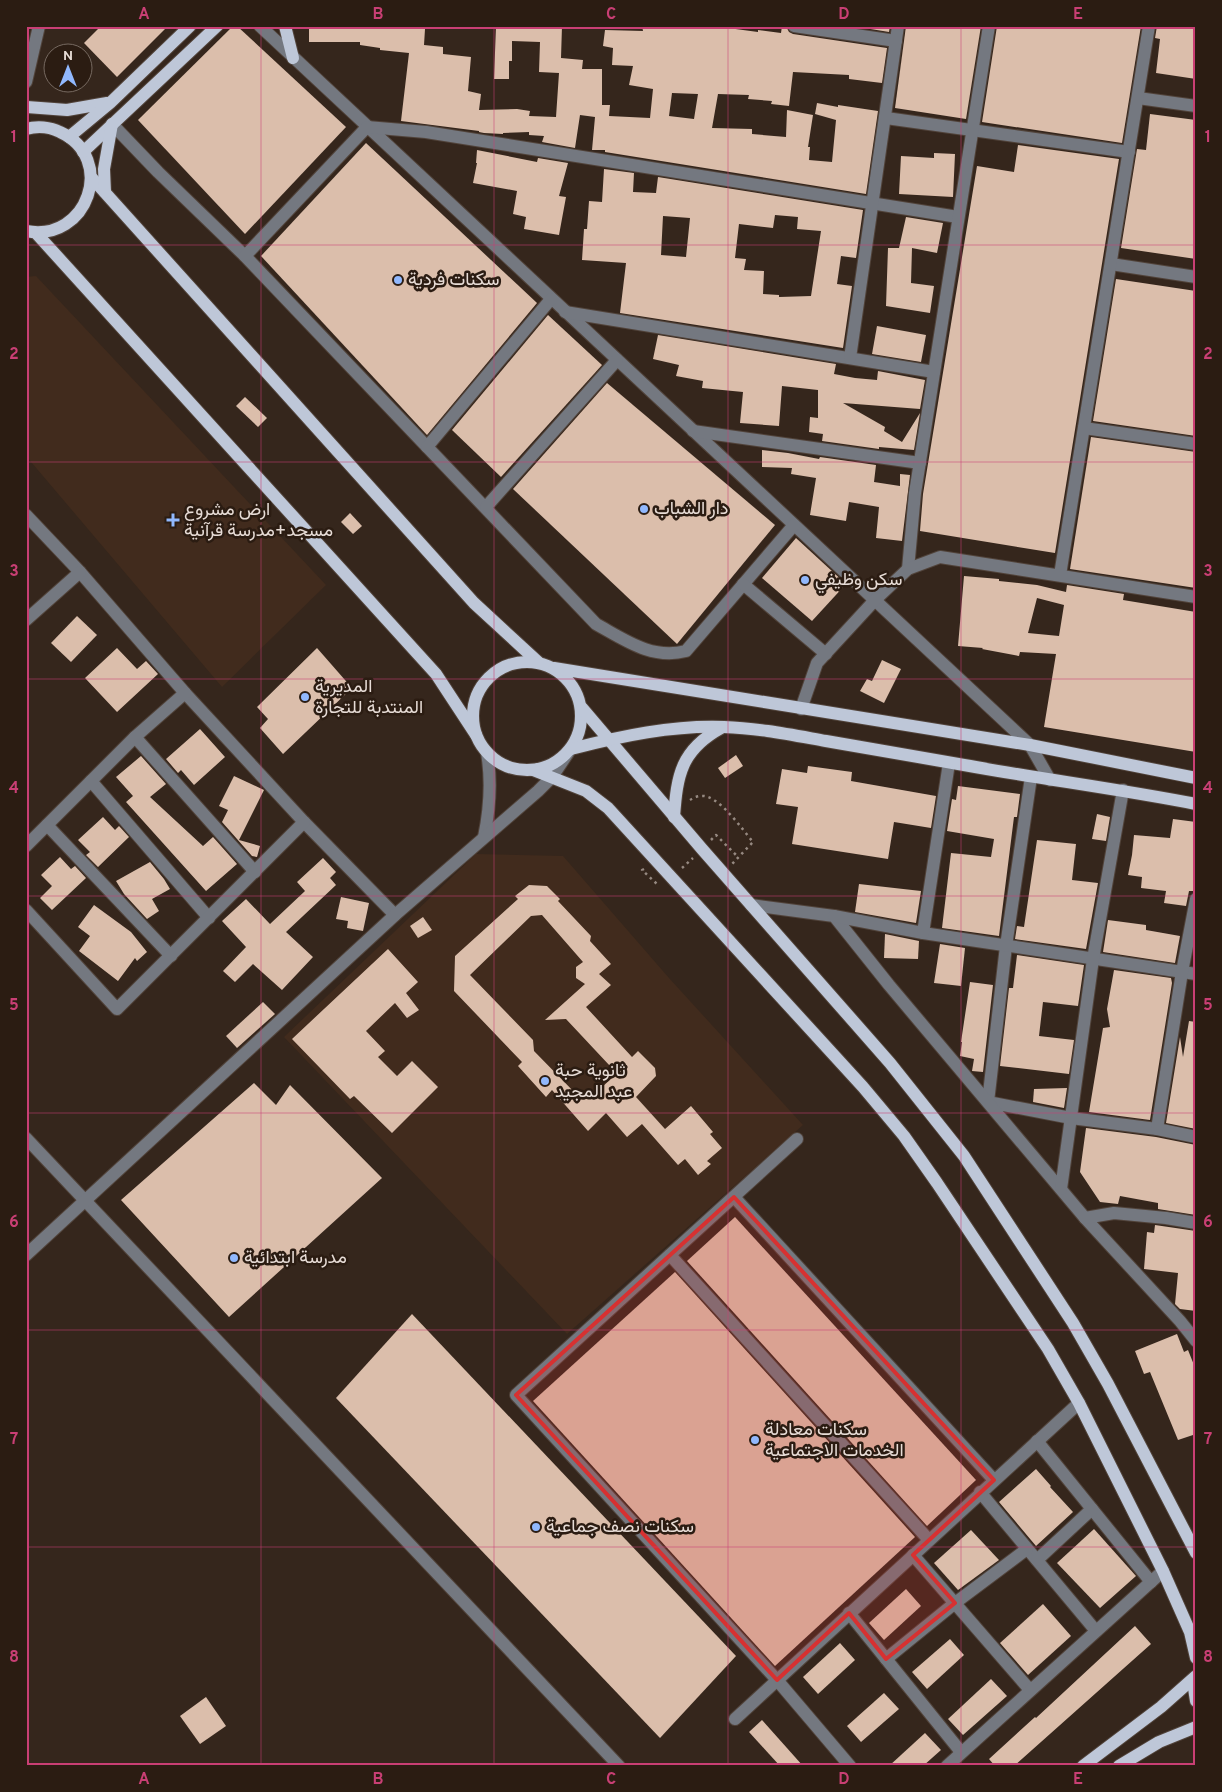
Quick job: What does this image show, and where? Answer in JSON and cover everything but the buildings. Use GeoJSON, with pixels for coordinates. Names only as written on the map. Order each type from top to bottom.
{"type":"FeatureCollection","features":[{"type":"Feature","properties":{"kind":"main road"},"geometry":{"type":"LineString","coordinates":[[69,137],[110,102],[190,26]]}},
{"type":"Feature","properties":{"kind":"main road"},"geometry":{"type":"LineString","coordinates":[[83,152],[218,26]]}},
{"type":"Feature","properties":{"kind":"main road"},"geometry":{"type":"LineString","coordinates":[[285,26],[293,58]]}},
{"type":"Feature","properties":{"kind":"main road"},"geometry":{"type":"LineString","coordinates":[[27,106],[67,110],[110,102]]}},
{"type":"Feature","properties":{"kind":"main road"},"geometry":{"type":"LineString","coordinates":[[27,106],[47,128]]}},
{"type":"Feature","properties":{"kind":"main road"},"geometry":{"type":"LineString","coordinates":[[105,192],[104,169],[112,124]]}},
{"type":"Feature","properties":{"kind":"main road"},"geometry":{"type":"LineString","coordinates":[[26,129],[47,128],[69,137],[83,152],[89,164],[91,177],[89,194],[82,210],[69,223],[54,230],[31,232]]}},
{"type":"Feature","properties":{"kind":"main road"},"geometry":{"type":"LineString","coordinates":[[91,177],[474,603],[538,662]]}},
{"type":"Feature","properties":{"kind":"main road"},"geometry":{"type":"LineString","coordinates":[[31,232],[436,674],[487,753],[500,764],[516,770],[532,770],[552,765],[569,751],[578,737],[582,722],[582,708],[577,692],[567,678],[554,668]]}},
{"type":"Feature","properties":{"kind":"main road"},"geometry":{"type":"LineString","coordinates":[[476,735],[472,719],[474,702],[480,687],[491,675],[506,666],[522,662],[538,662],[554,668],[1030,745],[1196,778]]}},
{"type":"Feature","properties":{"kind":"main road"},"geometry":{"type":"LineString","coordinates":[[582,708],[675,812],[702,849],[890,1063],[964,1156],[1073,1323],[1108,1384],[1196,1553]]}},
{"type":"Feature","properties":{"kind":"main road"},"geometry":{"type":"LineString","coordinates":[[569,751],[608,739],[687,728],[725,727],[771,731],[1196,804]]}},
{"type":"Feature","properties":{"kind":"main road"},"geometry":{"type":"LineString","coordinates":[[675,812],[677,784],[682,766],[693,749],[707,736],[725,727]]}},
{"type":"Feature","properties":{"kind":"main road"},"geometry":{"type":"LineString","coordinates":[[532,770],[577,787],[608,808],[863,1087],[904,1136],[938,1183],[1048,1349],[1079,1403],[1163,1571],[1190,1632],[1196,1658]]}},
{"type":"Feature","properties":{"kind":"main road"},"geometry":{"type":"LineString","coordinates":[[1083,1766],[1161,1707],[1196,1676]]}},
{"type":"Feature","properties":{"kind":"main road"},"geometry":{"type":"LineString","coordinates":[[1196,1681],[1194,1688],[1196,1701]]}},
{"type":"Feature","properties":{"kind":"main road"},"geometry":{"type":"LineString","coordinates":[[1119,1766],[1158,1742],[1196,1727]]}},
{"type":"Feature","properties":{"kind":"street"},"geometry":{"type":"LineString","coordinates":[[26,82],[39,26]]}},
{"type":"Feature","properties":{"kind":"street"},"geometry":{"type":"LineString","coordinates":[[260,26],[1030,745],[1050,780]]}},
{"type":"Feature","properties":{"kind":"street"},"geometry":{"type":"LineString","coordinates":[[794,26],[896,41]]}},
{"type":"Feature","properties":{"kind":"street"},"geometry":{"type":"LineString","coordinates":[[850,358],[898,26]]}},
{"type":"Feature","properties":{"kind":"street"},"geometry":{"type":"LineString","coordinates":[[908,569],[920,463],[989,26]]}},
{"type":"Feature","properties":{"kind":"street"},"geometry":{"type":"LineString","coordinates":[[1060,574],[1149,26]]}},
{"type":"Feature","properties":{"kind":"street"},"geometry":{"type":"LineString","coordinates":[[1138,98],[1196,106]]}},
{"type":"Feature","properties":{"kind":"street"},"geometry":{"type":"LineString","coordinates":[[886,118],[1129,152]]}},
{"type":"Feature","properties":{"kind":"street"},"geometry":{"type":"LineString","coordinates":[[112,124],[158,172],[245,256],[596,624],[643,650],[672,655],[686,651],[794,525]]}},
{"type":"Feature","properties":{"kind":"street"},"geometry":{"type":"LineString","coordinates":[[245,256],[367,127]]}},
{"type":"Feature","properties":{"kind":"street"},"geometry":{"type":"LineString","coordinates":[[367,127],[426,132],[958,217]]}},
{"type":"Feature","properties":{"kind":"street"},"geometry":{"type":"LineString","coordinates":[[1111,264],[1196,277]]}},
{"type":"Feature","properties":{"kind":"street"},"geometry":{"type":"LineString","coordinates":[[427,447],[551,299]]}},
{"type":"Feature","properties":{"kind":"street"},"geometry":{"type":"LineString","coordinates":[[566,312],[934,372]]}},
{"type":"Feature","properties":{"kind":"street"},"geometry":{"type":"LineString","coordinates":[[486,507],[617,360]]}},
{"type":"Feature","properties":{"kind":"street"},"geometry":{"type":"LineString","coordinates":[[1084,428],[1196,444]]}},
{"type":"Feature","properties":{"kind":"street"},"geometry":{"type":"LineString","coordinates":[[693,431],[920,463]]}},
{"type":"Feature","properties":{"kind":"street"},"geometry":{"type":"LineString","coordinates":[[26,515],[80,572],[185,694],[304,822],[395,915]]}},
{"type":"Feature","properties":{"kind":"street"},"geometry":{"type":"LineString","coordinates":[[801,709],[817,663],[874,600],[908,569],[940,557],[1060,574],[1196,597]]}},
{"type":"Feature","properties":{"kind":"street"},"geometry":{"type":"LineString","coordinates":[[26,620],[80,572]]}},
{"type":"Feature","properties":{"kind":"street"},"geometry":{"type":"LineString","coordinates":[[743,584],[826,654]]}},
{"type":"Feature","properties":{"kind":"street"},"geometry":{"type":"LineString","coordinates":[[26,846],[135,737],[185,694]]}},
{"type":"Feature","properties":{"kind":"street"},"geometry":{"type":"LineString","coordinates":[[135,737],[255,872]]}},
{"type":"Feature","properties":{"kind":"street"},"geometry":{"type":"LineString","coordinates":[[26,1254],[395,915],[538,791],[552,777],[569,751]]}},
{"type":"Feature","properties":{"kind":"street"},"geometry":{"type":"LineString","coordinates":[[484,837],[490,798],[490,768],[487,753]]}},
{"type":"Feature","properties":{"kind":"street"},"geometry":{"type":"LineString","coordinates":[[923,933],[950,762]]}},
{"type":"Feature","properties":{"kind":"street"},"geometry":{"type":"LineString","coordinates":[[988,1102],[1006,946],[1031,777]]}},
{"type":"Feature","properties":{"kind":"street"},"geometry":{"type":"LineString","coordinates":[[91,781],[209,918]]}},
{"type":"Feature","properties":{"kind":"street"},"geometry":{"type":"LineString","coordinates":[[1061,1188],[1093,959],[1123,790]]}},
{"type":"Feature","properties":{"kind":"street"},"geometry":{"type":"LineString","coordinates":[[26,910],[117,1009],[304,822]]}},
{"type":"Feature","properties":{"kind":"street"},"geometry":{"type":"LineString","coordinates":[[47,825],[171,956]]}},
{"type":"Feature","properties":{"kind":"street"},"geometry":{"type":"LineString","coordinates":[[1157,1129],[1182,972],[1196,899]]}},
{"type":"Feature","properties":{"kind":"street"},"geometry":{"type":"LineString","coordinates":[[752,905],[834,916],[923,933],[1196,974]]}},
{"type":"Feature","properties":{"kind":"street"},"geometry":{"type":"LineString","coordinates":[[834,916],[907,1007],[1085,1218],[1180,1320],[1196,1341]]}},
{"type":"Feature","properties":{"kind":"street"},"geometry":{"type":"LineString","coordinates":[[988,1102],[1071,1118],[1157,1129],[1196,1137]]}},
{"type":"Feature","properties":{"kind":"street"},"geometry":{"type":"LineString","coordinates":[[26,1138],[618,1766]]}},
{"type":"Feature","properties":{"kind":"street"},"geometry":{"type":"LineString","coordinates":[[798,1139],[516,1395],[777,1680],[850,1766]]}},
{"type":"Feature","properties":{"kind":"street"},"geometry":{"type":"LineString","coordinates":[[734,1196],[994,1480]]}},
{"type":"Feature","properties":{"kind":"street"},"geometry":{"type":"LineString","coordinates":[[1085,1218],[1114,1213],[1196,1223]]}},
{"type":"Feature","properties":{"kind":"street"},"geometry":{"type":"LineString","coordinates":[[670,1255],[929,1540]]}},
{"type":"Feature","properties":{"kind":"street"},"geometry":{"type":"LineString","coordinates":[[735,1719],[1079,1403]]}},
{"type":"Feature","properties":{"kind":"street"},"geometry":{"type":"LineString","coordinates":[[1036,1441],[1151,1582]]}},
{"type":"Feature","properties":{"kind":"street"},"geometry":{"type":"LineString","coordinates":[[980,1492],[1096,1631]]}},
{"type":"Feature","properties":{"kind":"street"},"geometry":{"type":"LineString","coordinates":[[1036,1560],[1092,1509]]}},
{"type":"Feature","properties":{"kind":"street"},"geometry":{"type":"LineString","coordinates":[[886,1659],[955,1603],[1027,1549]]}},
{"type":"Feature","properties":{"kind":"street"},"geometry":{"type":"LineString","coordinates":[[913,1555],[1030,1690]]}},
{"type":"Feature","properties":{"kind":"street"},"geometry":{"type":"LineString","coordinates":[[947,1766],[1163,1571]]}},
{"type":"Feature","properties":{"kind":"street"},"geometry":{"type":"LineString","coordinates":[[849,1613],[961,1752]]}},
{"type":"Feature","properties":{"kind":"path"},"geometry":{"type":"LineString","coordinates":[[675,812],[699,795],[712,798],[716,800],[753,842],[723,873]]}},
{"type":"Feature","properties":{"kind":"path"},"geometry":{"type":"LineString","coordinates":[[642,870],[661,888],[716,835],[738,857]]}},
{"type":"Feature","properties":{"kind":"highlighted area"},"geometry":{"type":"Polygon","coordinates":[[[734,1197],[994,1480],[913,1555],[955,1603],[886,1659],[849,1613],[777,1680],[516,1395],[734,1197]]]}},
{"type":"Feature","properties":{"kind":"shaded area","name":"ارض مشروع مسجد+مدرسة قرآنية"},"geometry":{"type":"Polygon","coordinates":[[[36,276],[326,585],[222,687],[26,456],[26,277],[36,276]]]}},
{"type":"Feature","properties":{"kind":"shaded area","name":"ثانوية حبة عبد المجيد"},"geometry":{"type":"Polygon","coordinates":[[[476,854],[563,856],[669,978],[803,1125],[567,1334],[284,1037],[476,854]]]}},
{"type":"Feature","properties":{"kind":"place","name":"سكنات فردية"},"geometry":{"type":"Point","coordinates":[398,280]}},
{"type":"Feature","properties":{"kind":"place","name":"دار الشباب"},"geometry":{"type":"Point","coordinates":[644,509]}},
{"type":"Feature","properties":{"kind":"place","name":"ارض مشروع مسجد+مدرسة قرآنية"},"geometry":{"type":"Point","coordinates":[173,520]}},
{"type":"Feature","properties":{"kind":"place","name":"سكن وظيفي"},"geometry":{"type":"Point","coordinates":[805,580]}},
{"type":"Feature","properties":{"kind":"place","name":"المديرية المنتدبة للتجارة"},"geometry":{"type":"Point","coordinates":[305,697]}},
{"type":"Feature","properties":{"kind":"place","name":"ثانوية حبة عبد المجيد"},"geometry":{"type":"Point","coordinates":[545,1081]}},
{"type":"Feature","properties":{"kind":"place","name":"مدرسة ابتدائية"},"geometry":{"type":"Point","coordinates":[234,1258]}},
{"type":"Feature","properties":{"kind":"place","name":"سكنات معادلة الخدمات الاجتماعية"},"geometry":{"type":"Point","coordinates":[755,1440]}},
{"type":"Feature","properties":{"kind":"place","name":"سكنات نصف جماعية"},"geometry":{"type":"Point","coordinates":[536,1527]}}]}
